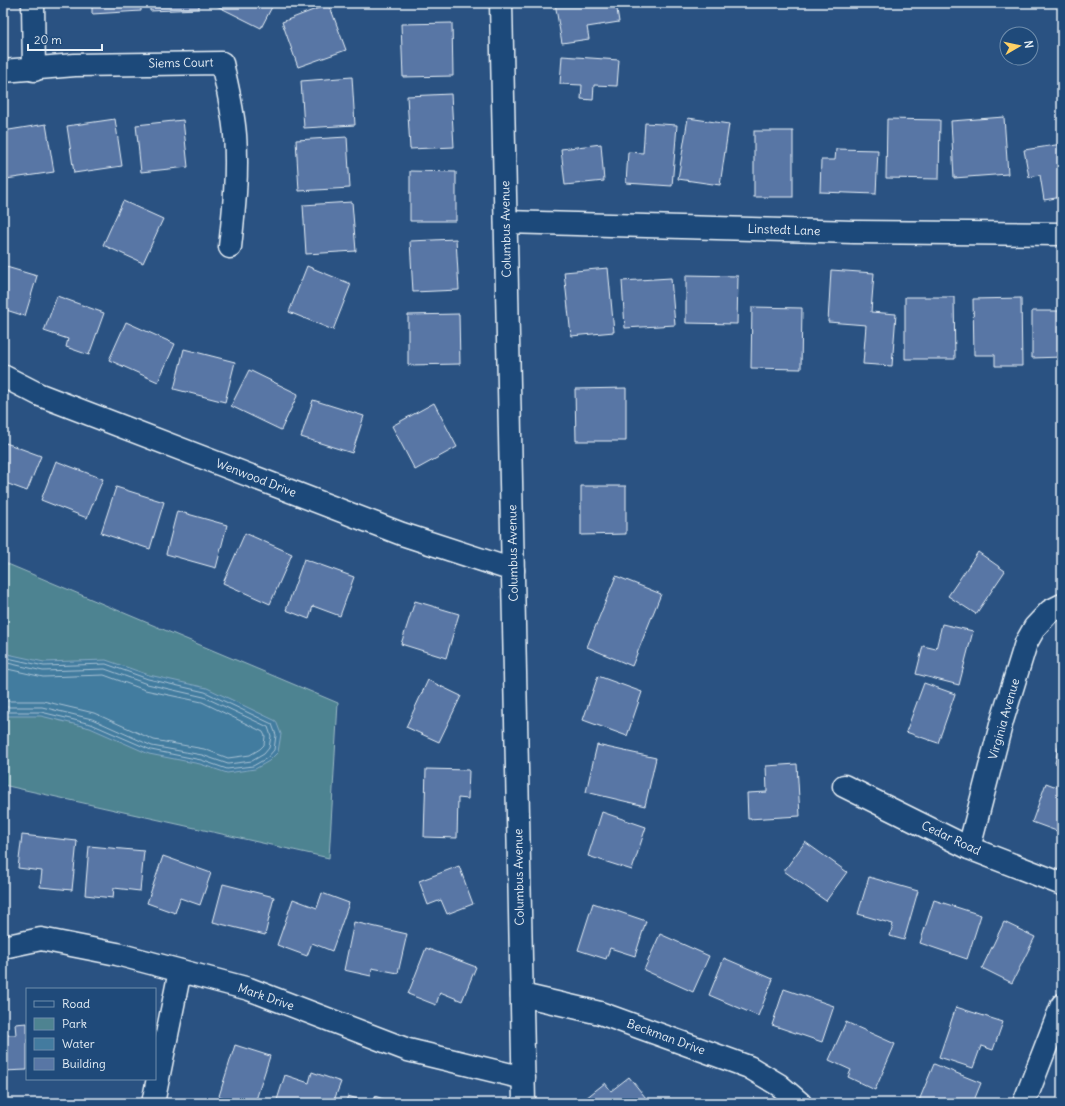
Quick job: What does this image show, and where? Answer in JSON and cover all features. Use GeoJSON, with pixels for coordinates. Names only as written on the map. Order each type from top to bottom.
{"type":"FeatureCollection","features":[{"type":"Feature","properties":{"kind":"street"},"geometry":{"type":"LineString","coordinates":[[33,3],[34,70]]}},
{"type":"Feature","properties":{"kind":"street","name":"Columbus Avenue"},"geometry":{"type":"LineString","coordinates":[[501,3],[524,1103]]}},
{"type":"Feature","properties":{"kind":"street","name":"Siems Court"},"geometry":{"type":"LineString","coordinates":[[3,71],[34,70],[75,65],[222,62],[231,102],[235,135],[235,190],[230,248]]}},
{"type":"Feature","properties":{"kind":"street","name":"Linstedt Lane"},"geometry":{"type":"LineString","coordinates":[[506,222],[854,232],[1062,234]]}},
{"type":"Feature","properties":{"kind":"street","name":"Wenwood Drive"},"geometry":{"type":"LineString","coordinates":[[3,376],[40,395],[394,532],[513,570]]}},
{"type":"Feature","properties":{"kind":"street","name":"Virginia Avenue"},"geometry":{"type":"LineString","coordinates":[[969,848],[1002,721],[1026,643],[1035,627],[1050,611],[1062,605]]}},
{"type":"Feature","properties":{"kind":"street","name":"Cedar Road"},"geometry":{"type":"LineString","coordinates":[[844,786],[969,848],[1062,884]]}},
{"type":"Feature","properties":{"kind":"street","name":"Mark Drive"},"geometry":{"type":"LineString","coordinates":[[3,947],[41,939],[117,954],[249,990],[408,1050],[524,1078]]}},
{"type":"Feature","properties":{"kind":"street"},"geometry":{"type":"LineString","coordinates":[[152,1103],[180,971]]}},
{"type":"Feature","properties":{"kind":"street","name":"Beckman Drive"},"geometry":{"type":"LineString","coordinates":[[522,995],[600,1013],[749,1067],[779,1086],[800,1103]]}},
{"type":"Feature","properties":{"kind":"street"},"geometry":{"type":"LineString","coordinates":[[1024,1103],[1062,1005]]}},
{"type":"Feature","properties":{"kind":"green space"},"geometry":{"type":"Polygon","coordinates":[[[3,562],[338,703],[329,858],[3,785],[3,562]]]}},
{"type":"Feature","properties":{"kind":"water"},"geometry":{"type":"Polygon","coordinates":[[[3,653],[44,662],[106,660],[149,675],[207,688],[276,721],[281,734],[278,752],[269,761],[255,769],[227,773],[200,764],[149,754],[90,728],[41,716],[3,716],[3,653]]]}},
{"type":"Feature","properties":{"kind":"building"},"geometry":{"type":"Polygon","coordinates":[[[92,3],[141,3],[141,11],[92,14],[92,3]]]}},
{"type":"Feature","properties":{"kind":"building"},"geometry":{"type":"Polygon","coordinates":[[[150,3],[199,3],[199,9],[150,11],[150,3]]]}},
{"type":"Feature","properties":{"kind":"building"},"geometry":{"type":"Polygon","coordinates":[[[218,3],[274,3],[261,28],[217,6],[218,3]]]}},
{"type":"Feature","properties":{"kind":"building"},"geometry":{"type":"Polygon","coordinates":[[[555,3],[616,3],[619,22],[587,27],[589,39],[562,43],[555,3]]]}},
{"type":"Feature","properties":{"kind":"building"},"geometry":{"type":"Polygon","coordinates":[[[329,4],[346,50],[298,67],[282,22],[329,4]]]}},
{"type":"Feature","properties":{"kind":"building"},"geometry":{"type":"Polygon","coordinates":[[[452,23],[453,76],[403,77],[401,24],[452,23]]]}},
{"type":"Feature","properties":{"kind":"building"},"geometry":{"type":"Polygon","coordinates":[[[562,56],[619,60],[617,86],[594,85],[593,100],[581,99],[582,85],[560,84],[562,56]]]}},
{"type":"Feature","properties":{"kind":"building"},"geometry":{"type":"Polygon","coordinates":[[[352,77],[355,125],[304,128],[301,81],[352,77]]]}},
{"type":"Feature","properties":{"kind":"building"},"geometry":{"type":"Polygon","coordinates":[[[451,94],[454,147],[410,149],[407,96],[451,94]]]}},
{"type":"Feature","properties":{"kind":"building"},"geometry":{"type":"Polygon","coordinates":[[[1004,117],[1008,174],[954,178],[951,121],[1004,117]]]}},
{"type":"Feature","properties":{"kind":"building"},"geometry":{"type":"Polygon","coordinates":[[[688,118],[729,124],[720,185],[678,179],[688,118]]]}},
{"type":"Feature","properties":{"kind":"building"},"geometry":{"type":"Polygon","coordinates":[[[115,119],[122,166],[74,173],[67,126],[115,119]]]}},
{"type":"Feature","properties":{"kind":"building"},"geometry":{"type":"Polygon","coordinates":[[[887,119],[940,120],[939,179],[886,178],[887,119]]]}},
{"type":"Feature","properties":{"kind":"building"},"geometry":{"type":"Polygon","coordinates":[[[183,120],[188,167],[141,172],[136,125],[183,120]]]}},
{"type":"Feature","properties":{"kind":"building"},"geometry":{"type":"Polygon","coordinates":[[[645,123],[677,125],[672,186],[626,183],[628,152],[643,153],[645,123]]]}},
{"type":"Feature","properties":{"kind":"building"},"geometry":{"type":"Polygon","coordinates":[[[46,124],[54,172],[6,179],[3,159],[3,131],[46,124]]]}},
{"type":"Feature","properties":{"kind":"building"},"geometry":{"type":"Polygon","coordinates":[[[754,131],[793,131],[793,197],[754,197],[754,131]]]}},
{"type":"Feature","properties":{"kind":"building"},"geometry":{"type":"Polygon","coordinates":[[[347,137],[350,188],[299,191],[296,140],[347,137]]]}},
{"type":"Feature","properties":{"kind":"building"},"geometry":{"type":"Polygon","coordinates":[[[601,144],[604,181],[565,185],[561,149],[601,144]]]}},
{"type":"Feature","properties":{"kind":"building"},"geometry":{"type":"Polygon","coordinates":[[[1062,144],[1062,197],[1044,200],[1040,175],[1029,177],[1024,150],[1062,144]]]}},
{"type":"Feature","properties":{"kind":"building"},"geometry":{"type":"Polygon","coordinates":[[[836,149],[878,150],[876,194],[820,192],[821,160],[835,160],[836,149]]]}},
{"type":"Feature","properties":{"kind":"building"},"geometry":{"type":"Polygon","coordinates":[[[410,171],[456,172],[456,221],[410,221],[410,171]]]}},
{"type":"Feature","properties":{"kind":"building"},"geometry":{"type":"Polygon","coordinates":[[[123,201],[163,219],[143,263],[103,245],[123,201]]]}},
{"type":"Feature","properties":{"kind":"building"},"geometry":{"type":"Polygon","coordinates":[[[352,202],[356,251],[306,254],[303,205],[352,202]]]}},
{"type":"Feature","properties":{"kind":"building"},"geometry":{"type":"Polygon","coordinates":[[[456,239],[459,290],[413,292],[410,241],[456,239]]]}},
{"type":"Feature","properties":{"kind":"building"},"geometry":{"type":"Polygon","coordinates":[[[3,266],[37,276],[25,316],[3,309],[3,266]]]}},
{"type":"Feature","properties":{"kind":"building"},"geometry":{"type":"Polygon","coordinates":[[[307,266],[351,284],[333,330],[289,312],[307,266]]]}},
{"type":"Feature","properties":{"kind":"building"},"geometry":{"type":"Polygon","coordinates":[[[608,268],[614,332],[571,336],[564,272],[608,268]]]}},
{"type":"Feature","properties":{"kind":"building"},"geometry":{"type":"Polygon","coordinates":[[[831,270],[874,273],[871,312],[896,314],[892,366],[863,364],[866,325],[828,322],[831,270]]]}},
{"type":"Feature","properties":{"kind":"building"},"geometry":{"type":"Polygon","coordinates":[[[686,275],[738,276],[737,324],[686,323],[686,275]]]}},
{"type":"Feature","properties":{"kind":"building"},"geometry":{"type":"Polygon","coordinates":[[[671,278],[675,325],[625,328],[622,281],[671,278]]]}},
{"type":"Feature","properties":{"kind":"building"},"geometry":{"type":"Polygon","coordinates":[[[57,296],[104,313],[89,355],[66,347],[68,339],[44,331],[57,296]]]}},
{"type":"Feature","properties":{"kind":"building"},"geometry":{"type":"Polygon","coordinates":[[[905,297],[954,297],[955,359],[905,359],[905,297]]]}},
{"type":"Feature","properties":{"kind":"building"},"geometry":{"type":"Polygon","coordinates":[[[1021,298],[1022,366],[995,366],[995,355],[974,355],[973,299],[1021,298]]]}},
{"type":"Feature","properties":{"kind":"building"},"geometry":{"type":"Polygon","coordinates":[[[752,307],[802,308],[801,369],[751,368],[752,307]]]}},
{"type":"Feature","properties":{"kind":"building"},"geometry":{"type":"Polygon","coordinates":[[[1032,311],[1062,311],[1062,357],[1032,358],[1032,311]]]}},
{"type":"Feature","properties":{"kind":"building"},"geometry":{"type":"Polygon","coordinates":[[[459,314],[460,364],[408,365],[408,315],[459,314]]]}},
{"type":"Feature","properties":{"kind":"building"},"geometry":{"type":"Polygon","coordinates":[[[126,322],[175,344],[158,382],[109,360],[126,322]]]}},
{"type":"Feature","properties":{"kind":"building"},"geometry":{"type":"Polygon","coordinates":[[[184,349],[235,362],[225,402],[174,389],[184,349]]]}},
{"type":"Feature","properties":{"kind":"building"},"geometry":{"type":"Polygon","coordinates":[[[249,370],[298,394],[281,430],[231,406],[249,370]]]}},
{"type":"Feature","properties":{"kind":"building"},"geometry":{"type":"Polygon","coordinates":[[[626,388],[626,441],[576,441],[575,389],[626,388]]]}},
{"type":"Feature","properties":{"kind":"building"},"geometry":{"type":"Polygon","coordinates":[[[313,400],[364,416],[352,453],[301,437],[313,400]]]}},
{"type":"Feature","properties":{"kind":"building"},"geometry":{"type":"Polygon","coordinates":[[[434,403],[457,447],[415,470],[392,426],[434,403]]]}},
{"type":"Feature","properties":{"kind":"building"},"geometry":{"type":"Polygon","coordinates":[[[3,442],[41,456],[27,491],[3,482],[3,442]]]}},
{"type":"Feature","properties":{"kind":"building"},"geometry":{"type":"Polygon","coordinates":[[[56,461],[103,479],[87,518],[41,500],[56,461]]]}},
{"type":"Feature","properties":{"kind":"building"},"geometry":{"type":"Polygon","coordinates":[[[581,486],[626,486],[626,534],[581,535],[581,486]]]}},
{"type":"Feature","properties":{"kind":"building"},"geometry":{"type":"Polygon","coordinates":[[[116,487],[164,502],[150,549],[101,533],[116,487]]]}},
{"type":"Feature","properties":{"kind":"building"},"geometry":{"type":"Polygon","coordinates":[[[177,511],[227,525],[216,568],[166,554],[177,511]]]}},
{"type":"Feature","properties":{"kind":"building"},"geometry":{"type":"Polygon","coordinates":[[[245,533],[292,554],[270,604],[223,583],[245,533]]]}},
{"type":"Feature","properties":{"kind":"building"},"geometry":{"type":"Polygon","coordinates":[[[978,552],[1005,571],[976,614],[948,596],[978,552]]]}},
{"type":"Feature","properties":{"kind":"building"},"geometry":{"type":"Polygon","coordinates":[[[304,559],[354,577],[340,616],[313,606],[309,619],[286,610],[304,559]]]}},
{"type":"Feature","properties":{"kind":"building"},"geometry":{"type":"Polygon","coordinates":[[[616,576],[661,594],[632,666],[587,647],[616,576]]]}},
{"type":"Feature","properties":{"kind":"building"},"geometry":{"type":"Polygon","coordinates":[[[415,601],[459,614],[446,658],[401,644],[415,601]]]}},
{"type":"Feature","properties":{"kind":"building"},"geometry":{"type":"Polygon","coordinates":[[[942,624],[973,631],[959,685],[916,674],[923,646],[936,649],[942,624]]]}},
{"type":"Feature","properties":{"kind":"building"},"geometry":{"type":"Polygon","coordinates":[[[598,676],[642,692],[627,736],[583,720],[598,676]]]}},
{"type":"Feature","properties":{"kind":"building"},"geometry":{"type":"Polygon","coordinates":[[[428,680],[461,696],[439,742],[406,727],[428,680]]]}},
{"type":"Feature","properties":{"kind":"building"},"geometry":{"type":"Polygon","coordinates":[[[924,683],[955,694],[938,743],[906,732],[924,683]]]}},
{"type":"Feature","properties":{"kind":"building"},"geometry":{"type":"Polygon","coordinates":[[[1062,729],[1062,765],[1055,763],[1062,729]]]}},
{"type":"Feature","properties":{"kind":"building"},"geometry":{"type":"Polygon","coordinates":[[[597,745],[656,758],[645,806],[586,792],[597,745]]]}},
{"type":"Feature","properties":{"kind":"building"},"geometry":{"type":"Polygon","coordinates":[[[797,764],[800,816],[748,819],[747,793],[767,792],[766,766],[797,764]]]}},
{"type":"Feature","properties":{"kind":"building"},"geometry":{"type":"Polygon","coordinates":[[[426,769],[469,770],[468,799],[458,798],[457,838],[424,837],[426,769]]]}},
{"type":"Feature","properties":{"kind":"building"},"geometry":{"type":"Polygon","coordinates":[[[1046,783],[1062,789],[1062,833],[1032,822],[1046,783]]]}},
{"type":"Feature","properties":{"kind":"building"},"geometry":{"type":"Polygon","coordinates":[[[602,812],[646,827],[632,870],[588,856],[602,812]]]}},
{"type":"Feature","properties":{"kind":"building"},"geometry":{"type":"Polygon","coordinates":[[[22,835],[77,841],[72,890],[40,887],[42,871],[18,868],[22,835]]]}},
{"type":"Feature","properties":{"kind":"building"},"geometry":{"type":"Polygon","coordinates":[[[805,842],[847,872],[826,901],[784,871],[805,842]]]}},
{"type":"Feature","properties":{"kind":"building"},"geometry":{"type":"Polygon","coordinates":[[[89,846],[144,851],[140,891],[114,888],[113,898],[85,895],[89,846]]]}},
{"type":"Feature","properties":{"kind":"building"},"geometry":{"type":"Polygon","coordinates":[[[163,856],[211,873],[200,905],[180,898],[175,913],[147,903],[163,856]]]}},
{"type":"Feature","properties":{"kind":"building"},"geometry":{"type":"Polygon","coordinates":[[[459,866],[473,904],[447,914],[441,900],[428,905],[419,881],[459,866]]]}},
{"type":"Feature","properties":{"kind":"building"},"geometry":{"type":"Polygon","coordinates":[[[869,877],[918,891],[904,940],[890,936],[893,924],[858,914],[869,877]]]}},
{"type":"Feature","properties":{"kind":"building"},"geometry":{"type":"Polygon","coordinates":[[[223,884],[274,897],[265,935],[213,922],[223,884]]]}},
{"type":"Feature","properties":{"kind":"building"},"geometry":{"type":"Polygon","coordinates":[[[322,893],[349,903],[332,951],[312,943],[307,956],[277,945],[293,899],[317,908],[322,893]]]}},
{"type":"Feature","properties":{"kind":"building"},"geometry":{"type":"Polygon","coordinates":[[[934,900],[981,915],[967,959],[920,943],[934,900]]]}},
{"type":"Feature","properties":{"kind":"building"},"geometry":{"type":"Polygon","coordinates":[[[593,903],[646,921],[635,956],[610,948],[606,959],[578,950],[593,903]]]}},
{"type":"Feature","properties":{"kind":"building"},"geometry":{"type":"Polygon","coordinates":[[[354,922],[407,934],[398,973],[372,968],[371,976],[344,970],[354,922]]]}},
{"type":"Feature","properties":{"kind":"building"},"geometry":{"type":"Polygon","coordinates":[[[1004,922],[1035,937],[1012,983],[982,968],[1004,922]]]}},
{"type":"Feature","properties":{"kind":"building"},"geometry":{"type":"Polygon","coordinates":[[[660,934],[709,956],[693,992],[644,970],[660,934]]]}},
{"type":"Feature","properties":{"kind":"building"},"geometry":{"type":"Polygon","coordinates":[[[426,948],[476,967],[462,1001],[440,992],[436,1005],[408,994],[426,948]]]}},
{"type":"Feature","properties":{"kind":"building"},"geometry":{"type":"Polygon","coordinates":[[[724,958],[773,979],[758,1016],[709,995],[724,958]]]}},
{"type":"Feature","properties":{"kind":"building"},"geometry":{"type":"Polygon","coordinates":[[[784,989],[834,1006],[822,1042],[772,1025],[784,989]]]}},
{"type":"Feature","properties":{"kind":"building"},"geometry":{"type":"Polygon","coordinates":[[[956,1007],[1003,1022],[993,1050],[981,1046],[973,1068],[939,1057],[956,1007]]]}},
{"type":"Feature","properties":{"kind":"building"},"geometry":{"type":"Polygon","coordinates":[[[846,1022],[895,1044],[875,1090],[848,1077],[851,1070],[829,1060],[846,1022]]]}},
{"type":"Feature","properties":{"kind":"building"},"geometry":{"type":"Polygon","coordinates":[[[26,1023],[26,1070],[3,1071],[3,1035],[16,1035],[15,1024],[26,1023]]]}},
{"type":"Feature","properties":{"kind":"building"},"geometry":{"type":"Polygon","coordinates":[[[235,1045],[270,1056],[255,1103],[240,1103],[219,1096],[235,1045]]]}},
{"type":"Feature","properties":{"kind":"building"},"geometry":{"type":"Polygon","coordinates":[[[934,1064],[981,1083],[973,1103],[918,1103],[934,1064]]]}},
{"type":"Feature","properties":{"kind":"building"},"geometry":{"type":"Polygon","coordinates":[[[312,1072],[341,1082],[333,1103],[276,1103],[285,1075],[309,1083],[312,1072]]]}},
{"type":"Feature","properties":{"kind":"building"},"geometry":{"type":"Polygon","coordinates":[[[629,1077],[650,1103],[581,1102],[605,1083],[611,1091],[629,1077]]]}},
{"type":"Feature","properties":{"kind":"building"},"geometry":{"type":"Polygon","coordinates":[[[348,1096],[370,1103],[345,1103],[348,1096]]]}},
{"type":"Feature","properties":{"kind":"building"},"geometry":{"type":"Polygon","coordinates":[[[375,1096],[394,1103],[373,1103],[375,1096]]]}}]}
